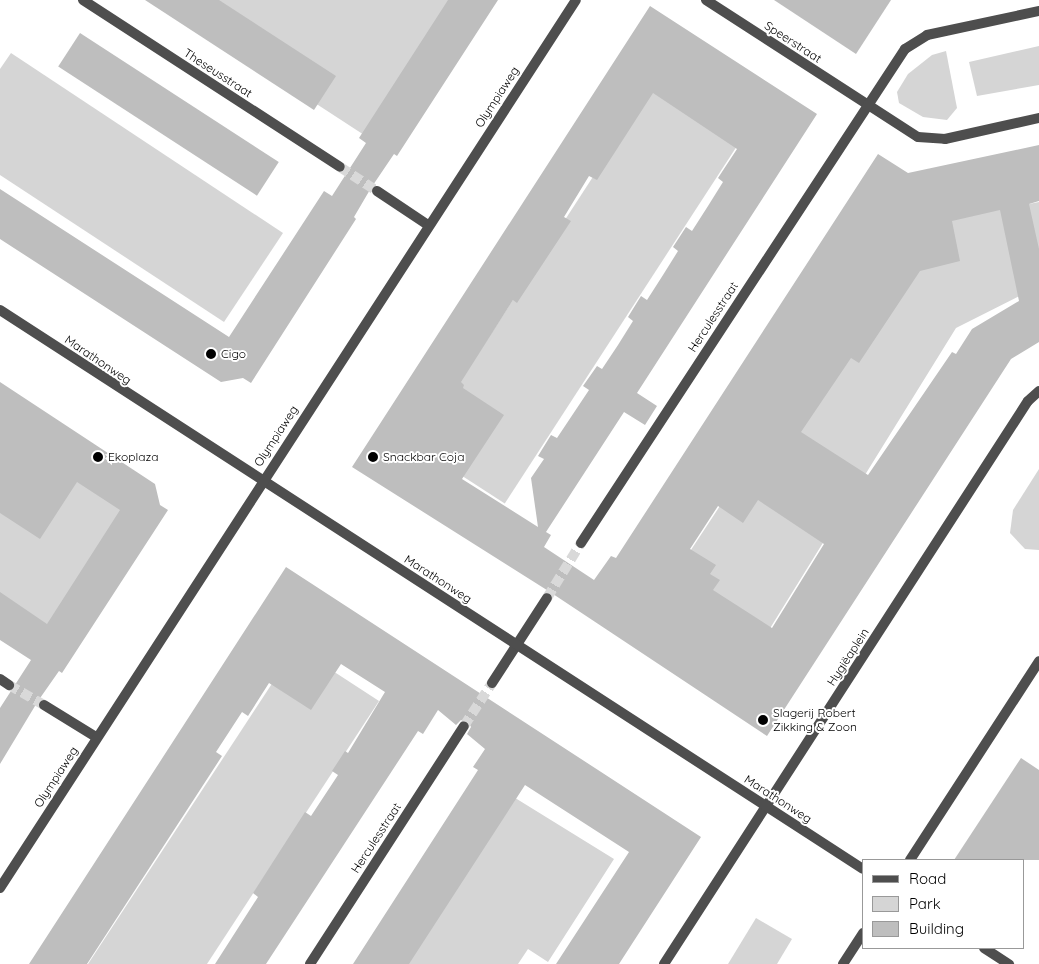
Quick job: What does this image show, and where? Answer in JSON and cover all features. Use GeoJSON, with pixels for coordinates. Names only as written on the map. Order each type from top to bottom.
{"type":"FeatureCollection","features":[{"type":"Feature","properties":{"kind":"street","name":"Theseusstraat"},"geometry":{"type":"LineString","coordinates":[[83,0],[340,167]]}},
{"type":"Feature","properties":{"kind":"street","name":"Olympiaweg"},"geometry":{"type":"LineString","coordinates":[[0,888],[263,479],[576,0]]}},
{"type":"Feature","properties":{"kind":"street","name":"Speerstraat"},"geometry":{"type":"LineString","coordinates":[[706,0],[866,104]]}},
{"type":"Feature","properties":{"kind":"street","name":"Herculesstraat"},"geometry":{"type":"LineString","coordinates":[[582,543],[866,104],[905,49],[927,35],[1039,11]]}},
{"type":"Feature","properties":{"kind":"street"},"geometry":{"type":"LineString","coordinates":[[866,104],[918,137],[945,139],[1039,118]]}},
{"type":"Feature","properties":{"kind":"street"},"geometry":{"type":"LineString","coordinates":[[376,191],[428,225]]}},
{"type":"Feature","properties":{"kind":"street","name":"Marathonweg"},"geometry":{"type":"LineString","coordinates":[[0,310],[187,434],[263,479],[862,869]]}},
{"type":"Feature","properties":{"kind":"street","name":"Hygiëaplein"},"geometry":{"type":"LineString","coordinates":[[664,964],[1028,401],[1039,391]]}},
{"type":"Feature","properties":{"kind":"street"},"geometry":{"type":"LineString","coordinates":[[492,684],[547,598]]}},
{"type":"Feature","properties":{"kind":"street"},"geometry":{"type":"LineString","coordinates":[[911,859],[1039,661]]}},
{"type":"Feature","properties":{"kind":"street"},"geometry":{"type":"LineString","coordinates":[[0,679],[9,684]]}},
{"type":"Feature","properties":{"kind":"street"},"geometry":{"type":"LineString","coordinates":[[44,705],[96,738]]}},
{"type":"Feature","properties":{"kind":"street","name":"Herculesstraat"},"geometry":{"type":"LineString","coordinates":[[310,964],[464,726]]}},
{"type":"Feature","properties":{"kind":"street"},"geometry":{"type":"LineString","coordinates":[[843,964],[862,935]]}},
{"type":"Feature","properties":{"kind":"street"},"geometry":{"type":"LineString","coordinates":[[986,949],[1009,964]]}},
{"type":"Feature","properties":{"kind":"green space"},"geometry":{"type":"Polygon","coordinates":[[[157,0],[479,0],[381,146],[157,0]]]}},
{"type":"Feature","properties":{"kind":"green space"},"geometry":{"type":"Polygon","coordinates":[[[1039,46],[1039,85],[977,96],[969,62],[1039,46]]]}},
{"type":"Feature","properties":{"kind":"green space"},"geometry":{"type":"Polygon","coordinates":[[[946,51],[957,108],[947,120],[923,117],[899,103],[897,92],[908,74],[932,55],[946,51]]]}},
{"type":"Feature","properties":{"kind":"green space"},"geometry":{"type":"Polygon","coordinates":[[[11,53],[283,233],[224,322],[0,175],[0,69],[11,53]]]}},
{"type":"Feature","properties":{"kind":"green space"},"geometry":{"type":"Polygon","coordinates":[[[661,72],[748,129],[505,504],[418,447],[661,72]]]}},
{"type":"Feature","properties":{"kind":"green space"},"geometry":{"type":"Polygon","coordinates":[[[1039,202],[1039,286],[956,328],[746,667],[658,600],[903,228],[1039,202]]]}},
{"type":"Feature","properties":{"kind":"green space"},"geometry":{"type":"Polygon","coordinates":[[[0,423],[140,509],[49,648],[0,616],[0,423]]]}},
{"type":"Feature","properties":{"kind":"green space"},"geometry":{"type":"Polygon","coordinates":[[[1039,469],[1039,550],[1025,549],[1010,533],[1013,510],[1039,469]]]}},
{"type":"Feature","properties":{"kind":"green space"},"geometry":{"type":"Polygon","coordinates":[[[296,647],[379,701],[207,964],[88,964],[296,647]]]}},
{"type":"Feature","properties":{"kind":"green space"},"geometry":{"type":"Polygon","coordinates":[[[512,796],[614,859],[548,962],[528,949],[518,964],[405,964],[512,796]]]}},
{"type":"Feature","properties":{"kind":"green space"},"geometry":{"type":"Polygon","coordinates":[[[756,918],[792,939],[777,964],[728,964],[756,918]]]}},
{"type":"Feature","properties":{"kind":"building"},"geometry":{"type":"Polygon","coordinates":[[[145,0],[219,0],[336,76],[314,110],[145,0]]]}},
{"type":"Feature","properties":{"kind":"building"},"geometry":{"type":"Polygon","coordinates":[[[448,0],[498,0],[397,156],[394,154],[371,188],[354,217],[356,219],[251,383],[243,378],[221,382],[0,239],[0,189],[229,337],[324,191],[332,196],[366,143],[359,138],[448,0]]]}},
{"type":"Feature","properties":{"kind":"building"},"geometry":{"type":"Polygon","coordinates":[[[774,0],[891,0],[856,54],[774,0]]]}},
{"type":"Feature","properties":{"kind":"building"},"geometry":{"type":"Polygon","coordinates":[[[650,6],[817,114],[637,393],[657,406],[645,425],[624,412],[546,532],[551,535],[544,547],[594,580],[611,556],[616,558],[878,154],[908,173],[1039,145],[1039,201],[1029,204],[1039,249],[1039,342],[1011,359],[767,736],[550,592],[352,467],[650,6]],[[653,93],[597,180],[589,176],[564,217],[571,221],[517,303],[513,300],[461,382],[464,385],[463,388],[504,415],[462,479],[538,527],[531,478],[544,459],[538,456],[551,435],[557,438],[589,390],[583,386],[597,366],[602,369],[618,345],[633,321],[628,317],[641,296],[647,300],[678,251],[673,247],[686,227],[692,231],[723,182],[718,178],[737,149],[653,93]],[[1000,210],[952,221],[960,261],[920,271],[859,363],[851,358],[801,432],[868,475],[952,352],[956,354],[972,329],[1019,301],[1000,210]],[[758,500],[743,523],[718,506],[690,549],[716,565],[710,574],[720,580],[713,590],[772,628],[824,544],[758,500]]]}},
{"type":"Feature","properties":{"kind":"building"},"geometry":{"type":"Polygon","coordinates":[[[80,33],[279,162],[257,196],[58,67],[80,33]]]}},
{"type":"Feature","properties":{"kind":"building"},"geometry":{"type":"Polygon","coordinates":[[[0,382],[155,484],[160,505],[168,510],[62,673],[59,671],[38,701],[0,764],[0,708],[31,660],[0,640],[0,592],[47,624],[120,510],[77,482],[40,539],[0,513],[0,382]]]}},
{"type":"Feature","properties":{"kind":"building"},"geometry":{"type":"Polygon","coordinates":[[[286,567],[701,837],[619,964],[556,964],[629,852],[525,785],[409,964],[353,964],[478,770],[473,767],[485,749],[467,734],[471,727],[468,721],[461,720],[456,725],[438,710],[423,734],[418,731],[266,964],[215,964],[258,897],[253,893],[305,812],[311,816],[338,775],[332,771],[345,751],[348,753],[385,692],[341,664],[311,710],[269,683],[248,716],[242,712],[216,752],[222,756],[87,964],[29,964],[286,567]]]}},
{"type":"Feature","properties":{"kind":"building"},"geometry":{"type":"Polygon","coordinates":[[[1021,758],[1039,770],[1039,860],[955,859],[1021,758]]]}},
{"type":"Feature","properties":{"kind":"tunnel"},"geometry":{"type":"LineString","coordinates":[[340,167],[377,191]]}},
{"type":"Feature","properties":{"kind":"tunnel"},"geometry":{"type":"LineString","coordinates":[[547,598],[581,543]]}},
{"type":"Feature","properties":{"kind":"tunnel"},"geometry":{"type":"LineString","coordinates":[[464,726],[492,683]]}},
{"type":"Feature","properties":{"kind":"tunnel"},"geometry":{"type":"LineString","coordinates":[[9,685],[44,705]]}},
{"type":"Feature","properties":{"kind":"place","name":"Cigo"},"geometry":{"type":"Point","coordinates":[211,354]}},
{"type":"Feature","properties":{"kind":"place","name":"Ekoplaza"},"geometry":{"type":"Point","coordinates":[98,457]}},
{"type":"Feature","properties":{"kind":"place","name":"Snackbar Coja"},"geometry":{"type":"Point","coordinates":[373,457]}},
{"type":"Feature","properties":{"kind":"place","name":"Slagerij Robert Zikking & Zoon"},"geometry":{"type":"Point","coordinates":[763,720]}}]}
